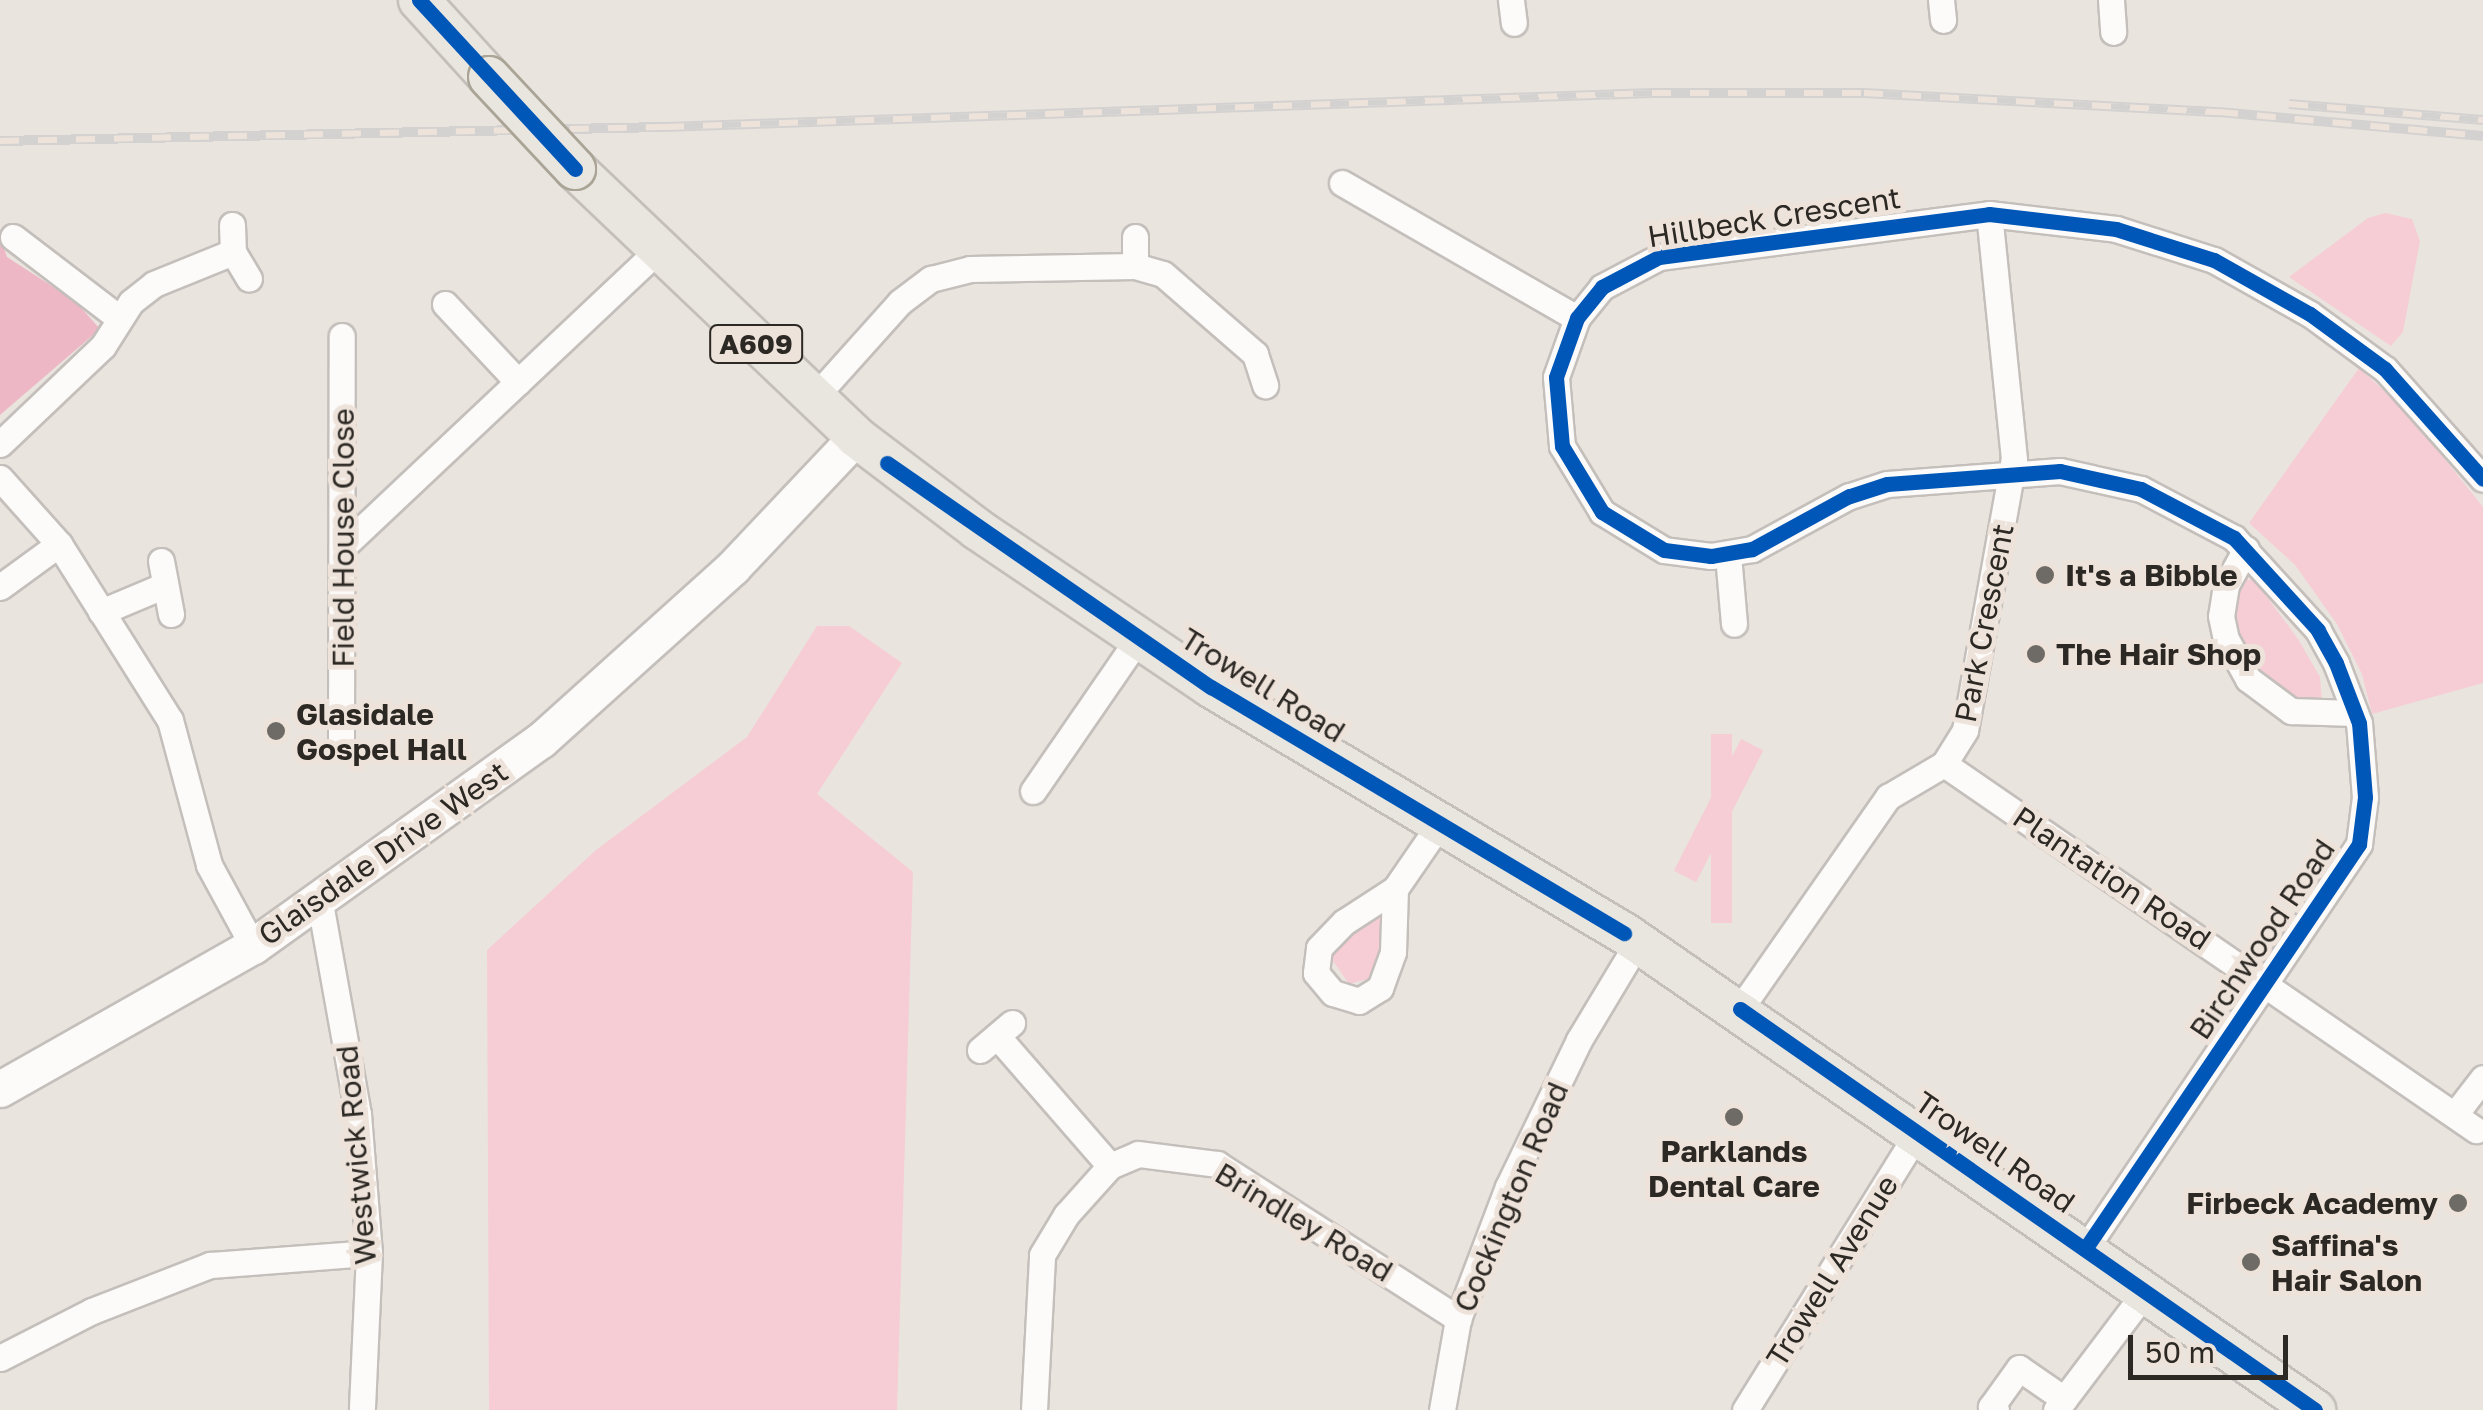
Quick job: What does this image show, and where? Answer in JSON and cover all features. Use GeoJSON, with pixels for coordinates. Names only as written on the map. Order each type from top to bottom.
{"type":"FeatureCollection","features":[{"type":"Feature","properties":{"kind":"main road","name":"Trowell Road"},"geometry":{"type":"LineString","coordinates":[[418,0],[575,169],[856,438],[1138,639],[1439,825],[1638,942],[1740,1009],[2315,1410]]}},
{"type":"Feature","properties":{"kind":"street"},"geometry":{"type":"LineString","coordinates":[[2110,0],[2113,32]]}},
{"type":"Feature","properties":{"kind":"street"},"geometry":{"type":"LineString","coordinates":[[1342,183],[1371,189],[1577,318]]}},
{"type":"Feature","properties":{"kind":"street","name":"Hillbeck Crescent"},"geometry":{"type":"LineString","coordinates":[[2013,471],[1865,490],[1752,549],[1728,555],[1664,550],[1622,528],[1588,496],[1562,446],[1556,377],[1577,318],[1602,287],[1659,257],[1989,214],[2158,239],[2271,290],[2385,369],[2483,479]]}},
{"type":"Feature","properties":{"kind":"street","name":"Park Crescent"},"geometry":{"type":"LineString","coordinates":[[1944,764],[1965,730],[1971,706],[2013,471],[1989,214]]}},
{"type":"Feature","properties":{"kind":"street"},"geometry":{"type":"LineString","coordinates":[[232,226],[233,252],[249,279]]}},
{"type":"Feature","properties":{"kind":"street"},"geometry":{"type":"LineString","coordinates":[[13,237],[64,262],[120,318]]}},
{"type":"Feature","properties":{"kind":"street"},"geometry":{"type":"LineString","coordinates":[[1134,266],[1135,237]]}},
{"type":"Feature","properties":{"kind":"street"},"geometry":{"type":"LineString","coordinates":[[346,544],[658,250]]}},
{"type":"Feature","properties":{"kind":"street"},"geometry":{"type":"LineString","coordinates":[[0,444],[103,346],[120,318],[154,284],[233,252]]}},
{"type":"Feature","properties":{"kind":"street"},"geometry":{"type":"LineString","coordinates":[[813,398],[900,302],[930,279],[970,269],[1134,266],[1180,285],[1228,345],[1255,354],[1264,385]]}},
{"type":"Feature","properties":{"kind":"street"},"geometry":{"type":"LineString","coordinates":[[445,304],[518,382]]}},
{"type":"Feature","properties":{"kind":"street","name":"Field House Close"},"geometry":{"type":"LineString","coordinates":[[341,740],[346,544],[342,336]]}},
{"type":"Feature","properties":{"kind":"street","name":"Glaisdale Drive West"},"geometry":{"type":"LineString","coordinates":[[0,1090],[253,946],[320,903],[541,740],[733,566],[856,438]]}},
{"type":"Feature","properties":{"kind":"street","name":"Birchwood Road"},"geometry":{"type":"LineString","coordinates":[[2013,471],[2060,471],[2141,489],[2206,520],[2246,549],[2318,630],[2354,713],[2365,797],[2359,844],[2086,1249]]}},
{"type":"Feature","properties":{"kind":"street"},"geometry":{"type":"LineString","coordinates":[[0,478],[59,544],[170,720],[209,865],[253,946]]}},
{"type":"Feature","properties":{"kind":"street"},"geometry":{"type":"LineString","coordinates":[[0,587],[59,544]]}},
{"type":"Feature","properties":{"kind":"street"},"geometry":{"type":"LineString","coordinates":[[2246,549],[2226,585],[2221,616],[2226,639],[2248,679],[2292,711],[2354,713]]}},
{"type":"Feature","properties":{"kind":"street"},"geometry":{"type":"LineString","coordinates":[[1728,555],[1733,624]]}},
{"type":"Feature","properties":{"kind":"street"},"geometry":{"type":"LineString","coordinates":[[102,612],[162,573],[172,614]]}},
{"type":"Feature","properties":{"kind":"street"},"geometry":{"type":"LineString","coordinates":[[1033,791],[1138,639]]}},
{"type":"Feature","properties":{"kind":"street"},"geometry":{"type":"LineString","coordinates":[[1740,1009],[1888,797],[1944,764]]}},
{"type":"Feature","properties":{"kind":"street","name":"Plantation Road"},"geometry":{"type":"LineString","coordinates":[[1944,764],[2466,1121],[2483,1078]]}},
{"type":"Feature","properties":{"kind":"street"},"geometry":{"type":"LineString","coordinates":[[1394,888],[1439,825]]}},
{"type":"Feature","properties":{"kind":"street","name":"Westwick Road"},"geometry":{"type":"LineString","coordinates":[[320,903],[358,1114],[369,1253],[362,1410]]}},
{"type":"Feature","properties":{"kind":"street","name":"Cockington Road"},"geometry":{"type":"LineString","coordinates":[[1442,1410],[1458,1320],[1524,1148],[1638,942]]}},
{"type":"Feature","properties":{"kind":"street"},"geometry":{"type":"LineString","coordinates":[[996,1037],[1110,1166],[1066,1215],[1042,1255],[1034,1410]]}},
{"type":"Feature","properties":{"kind":"street","name":"Trowell Avenue"},"geometry":{"type":"LineString","coordinates":[[1745,1410],[1919,1132]]}},
{"type":"Feature","properties":{"kind":"street","name":"Brindley Road"},"geometry":{"type":"LineString","coordinates":[[1110,1166],[1138,1154],[1216,1164],[1458,1320]]}},
{"type":"Feature","properties":{"kind":"street"},"geometry":{"type":"LineString","coordinates":[[0,1358],[92,1312],[210,1266],[369,1253]]}},
{"type":"Feature","properties":{"kind":"street"},"geometry":{"type":"LineString","coordinates":[[1996,1410],[1992,1406],[2020,1368],[2060,1405],[2146,1291]]}},
{"type":"Feature","properties":{"kind":"shaded area"},"geometry":{"type":"Polygon","coordinates":[[[2385,213],[2412,219],[2420,241],[2403,332],[2391,346],[2289,277],[2368,218],[2385,213]]]}},
{"type":"Feature","properties":{"kind":"shaded area"},"geometry":{"type":"Polygon","coordinates":[[[0,237],[7,257],[75,301],[100,329],[0,415],[0,237]]]}},
{"type":"Feature","properties":{"kind":"shaded area"},"geometry":{"type":"Polygon","coordinates":[[[2359,368],[2406,411],[2483,507],[2483,683],[2372,714],[2362,674],[2337,624],[2295,565],[2249,523],[2359,368]]]}},
{"type":"Feature","properties":{"kind":"shaded area"},"geometry":{"type":"Polygon","coordinates":[[[2243,578],[2255,581],[2298,639],[2320,677],[2322,702],[2304,707],[2267,685],[2233,626],[2234,586],[2243,578]]]}},
{"type":"Feature","properties":{"kind":"shaded area"},"geometry":{"type":"Polygon","coordinates":[[[817,626],[849,626],[902,663],[817,794],[913,872],[897,1410],[489,1410],[487,950],[596,850],[747,737],[817,626]]]}},
{"type":"Feature","properties":{"kind":"shaded area"},"geometry":{"type":"Polygon","coordinates":[[[1711,734],[1732,734],[1732,923],[1711,923],[1711,734]]]}},
{"type":"Feature","properties":{"kind":"shaded area"},"geometry":{"type":"Polygon","coordinates":[[[1741,739],[1763,750],[1696,882],[1674,871],[1741,739]]]}},
{"type":"Feature","properties":{"kind":"shaded area"},"geometry":{"type":"Polygon","coordinates":[[[1379,908],[1389,914],[1375,977],[1349,984],[1331,958],[1338,942],[1379,908]]]}},
{"type":"Feature","properties":{"kind":"railway"},"geometry":{"type":"LineString","coordinates":[[0,141],[665,127],[1652,93],[1864,93],[2219,112],[2483,136]]}},
{"type":"Feature","properties":{"kind":"railway"},"geometry":{"type":"LineString","coordinates":[[2289,104],[2483,120]]}},
{"type":"Feature","properties":{"kind":"cycle path"},"geometry":{"type":"LineString","coordinates":[[419,0],[575,169]]}},
{"type":"Feature","properties":{"kind":"cycle path"},"geometry":{"type":"LineString","coordinates":[[2085,1249],[2359,844],[2365,797],[2359,723],[2336,663],[2318,630],[2234,538],[2141,489],[2060,471],[1887,484],[1849,496],[1752,549],[1711,556],[1664,550],[1602,512],[1562,446],[1556,377],[1577,318],[1602,287],[1659,257],[1989,214],[2116,229],[2214,260],[2310,314],[2385,369],[2483,479]]}},
{"type":"Feature","properties":{"kind":"cycle path"},"geometry":{"type":"LineString","coordinates":[[887,463],[1211,687],[1624,933]]}},
{"type":"Feature","properties":{"kind":"cycle path"},"geometry":{"type":"LineString","coordinates":[[1740,1009],[2315,1410]]}},
{"type":"Feature","properties":{"kind":"place","name":"It's a Bibble"},"geometry":{"type":"Point","coordinates":[2045,575]}},
{"type":"Feature","properties":{"kind":"place","name":"The Hair Shop"},"geometry":{"type":"Point","coordinates":[2036,654]}},
{"type":"Feature","properties":{"kind":"place","name":"Glasidale Gospel Hall"},"geometry":{"type":"Point","coordinates":[276,731]}},
{"type":"Feature","properties":{"kind":"place","name":"Parklands Dental Care"},"geometry":{"type":"Point","coordinates":[1734,1117]}},
{"type":"Feature","properties":{"kind":"place","name":"Firbeck Academy"},"geometry":{"type":"Point","coordinates":[2458,1203]}},
{"type":"Feature","properties":{"kind":"place","name":"Saffina's Hair Salon"},"geometry":{"type":"Point","coordinates":[2251,1262]}}]}
